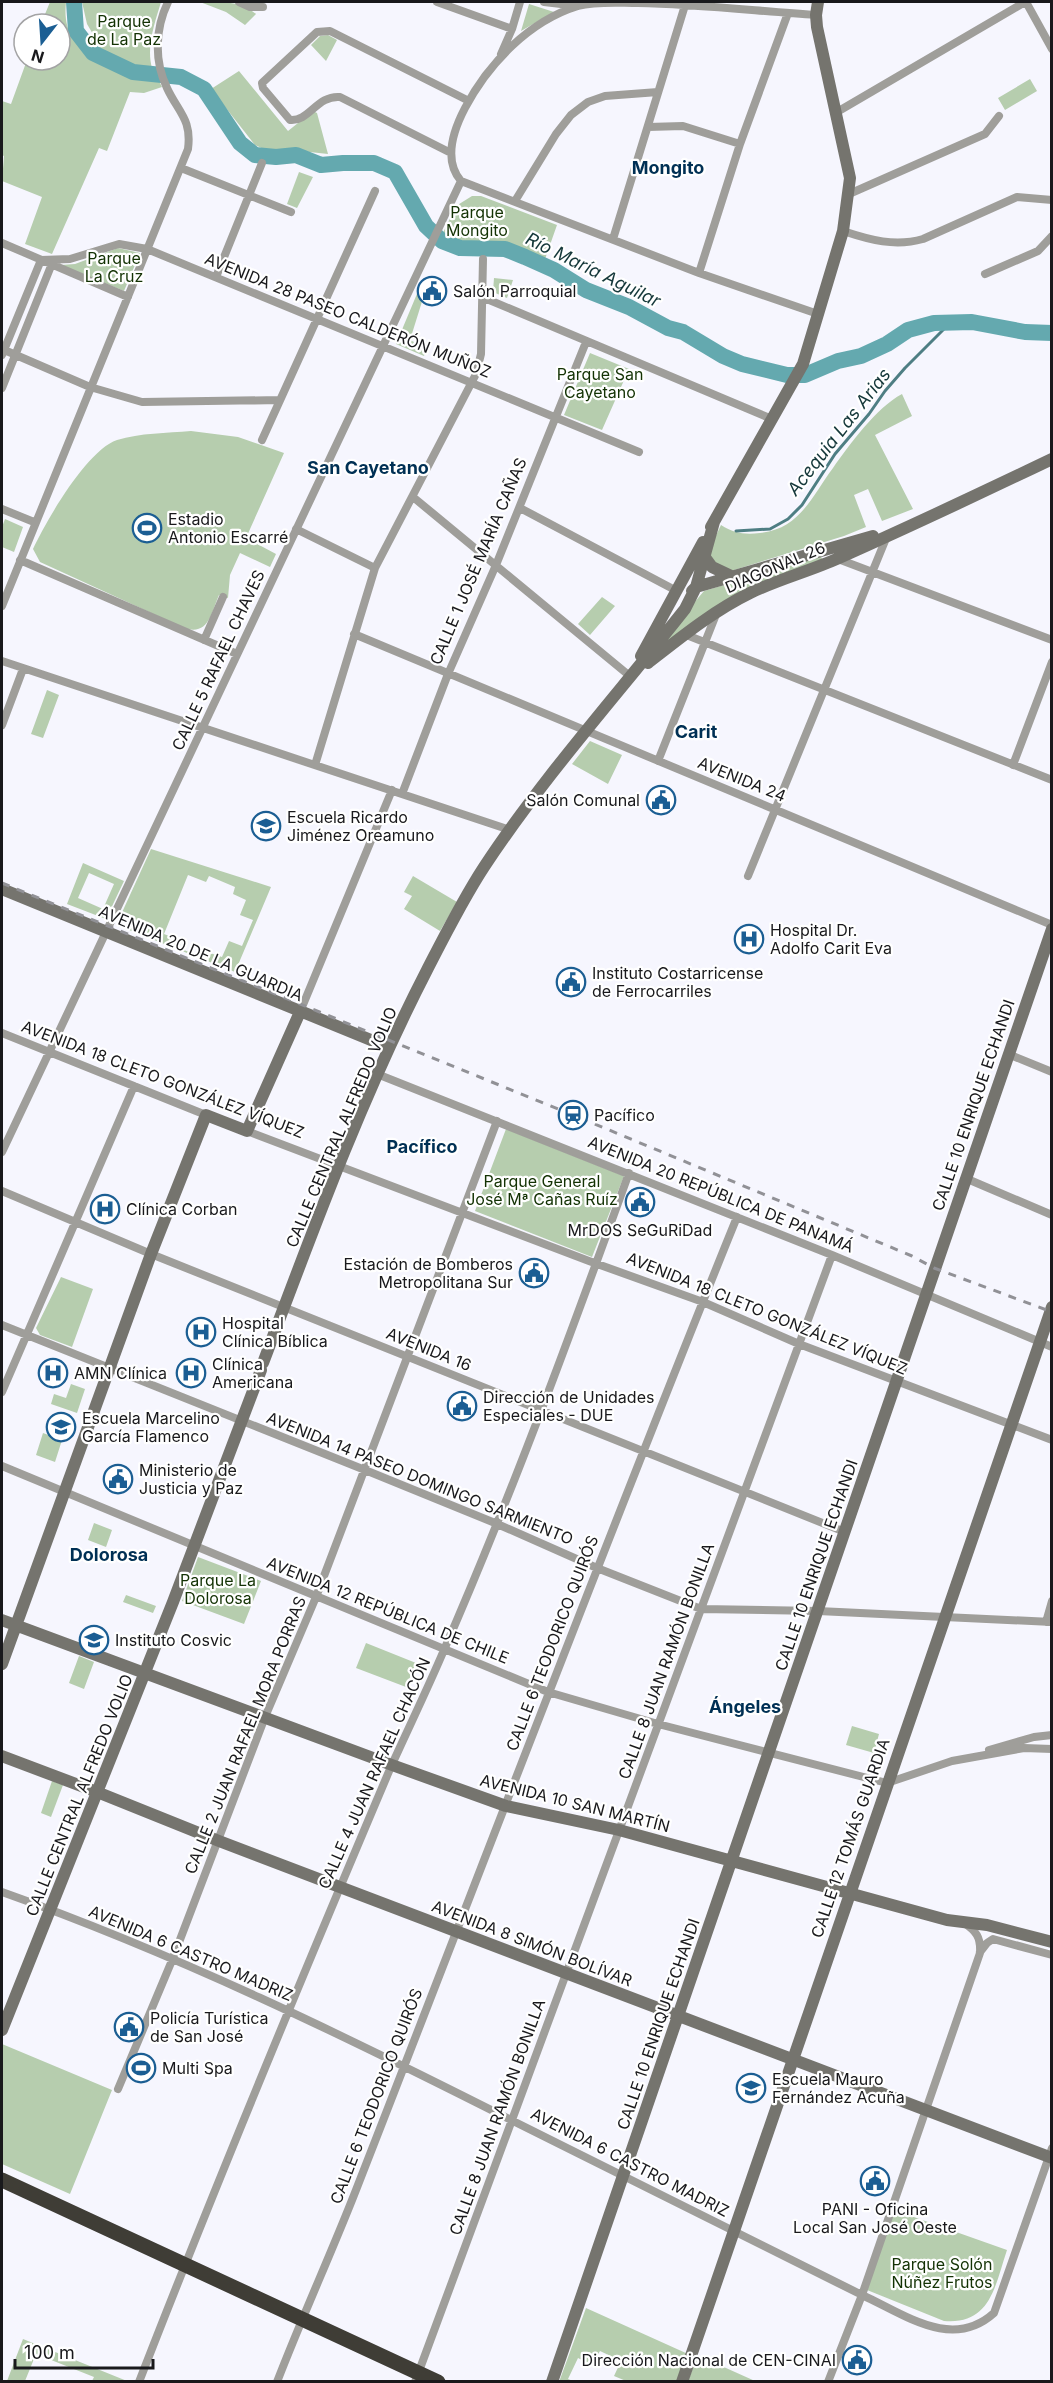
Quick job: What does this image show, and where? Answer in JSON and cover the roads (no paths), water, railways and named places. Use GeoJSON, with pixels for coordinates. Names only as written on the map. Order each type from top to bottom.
{"type":"FeatureCollection","features":[{"type":"Feature","properties":{"kind":"highway"},"geometry":{"type":"LineString","coordinates":[[2,2180],[302,2319],[416,2377],[438,2382]]}},
{"type":"Feature","properties":{"kind":"street"},"geometry":{"type":"LineString","coordinates":[[2,606],[34,522],[188,149],[188,127],[184,115],[168,89],[157,62],[160,31],[168,2]]}},
{"type":"Feature","properties":{"kind":"street"},"geometry":{"type":"LineString","coordinates":[[239,2],[250,7],[263,7]]}},
{"type":"Feature","properties":{"kind":"street"},"geometry":{"type":"LineString","coordinates":[[437,2],[512,29]]}},
{"type":"Feature","properties":{"kind":"street"},"geometry":{"type":"LineString","coordinates":[[520,2],[512,29],[500,56],[469,101],[456,126],[451,153],[453,166],[461,181],[699,273],[818,314]]}},
{"type":"Feature","properties":{"kind":"street"},"geometry":{"type":"LineString","coordinates":[[544,2],[578,6]]}},
{"type":"Feature","properties":{"kind":"street"},"geometry":{"type":"LineString","coordinates":[[500,56],[539,25],[578,6],[601,2],[686,2],[816,15]]}},
{"type":"Feature","properties":{"kind":"street"},"geometry":{"type":"LineString","coordinates":[[613,239],[686,2]]}},
{"type":"Feature","properties":{"kind":"street","name":"CALLE CENTRAL ALFREDO VOLIO"},"geometry":{"type":"LineString","coordinates":[[631,677],[675,590],[794,384],[803,364],[843,231],[850,178],[816,15],[818,2]]}},
{"type":"Feature","properties":{"kind":"street"},"geometry":{"type":"LineString","coordinates":[[837,112],[1025,2],[1052,49]]}},
{"type":"Feature","properties":{"kind":"street"},"geometry":{"type":"LineString","coordinates":[[699,273],[740,144],[788,13]]}},
{"type":"Feature","properties":{"kind":"street"},"geometry":{"type":"LineString","coordinates":[[451,153],[332,96],[295,121],[290,120],[263,88],[262,83],[317,32],[324,30],[469,101]]}},
{"type":"Feature","properties":{"kind":"street"},"geometry":{"type":"LineString","coordinates":[[515,201],[556,134],[571,115],[588,102],[605,96],[658,92]]}},
{"type":"Feature","properties":{"kind":"street"},"geometry":{"type":"LineString","coordinates":[[849,195],[985,134],[999,116]]}},
{"type":"Feature","properties":{"kind":"street"},"geometry":{"type":"LineString","coordinates":[[648,127],[683,126],[740,144]]}},
{"type":"Feature","properties":{"kind":"street"},"geometry":{"type":"LineString","coordinates":[[216,277],[262,163]]}},
{"type":"Feature","properties":{"kind":"street"},"geometry":{"type":"LineString","coordinates":[[181,168],[291,212]]}},
{"type":"Feature","properties":{"kind":"street","name":"CALLE 5 RAFAEL CHAVES"},"geometry":{"type":"LineString","coordinates":[[2,1152],[461,181]]}},
{"type":"Feature","properties":{"kind":"street"},"geometry":{"type":"LineString","coordinates":[[262,440],[375,191]]}},
{"type":"Feature","properties":{"kind":"street"},"geometry":{"type":"LineString","coordinates":[[843,231],[891,244],[908,243],[923,239],[1017,197],[1051,200]]}},
{"type":"Feature","properties":{"kind":"street"},"geometry":{"type":"LineString","coordinates":[[985,274],[1038,251],[1052,236]]}},
{"type":"Feature","properties":{"kind":"street","name":"AVENIDA 28 PASEO CALDERÓN MUÑOZ"},"geometry":{"type":"LineString","coordinates":[[2,243],[128,297]]}},
{"type":"Feature","properties":{"kind":"street","name":"AVENIDA 28 PASEO CALDERÓN MUÑOZ"},"geometry":{"type":"LineString","coordinates":[[52,263],[119,244],[147,249],[317,317],[639,452]]}},
{"type":"Feature","properties":{"kind":"street"},"geometry":{"type":"LineString","coordinates":[[315,765],[375,568],[479,366],[483,259]]}},
{"type":"Feature","properties":{"kind":"street"},"geometry":{"type":"LineString","coordinates":[[41,260],[2,352],[15,355],[90,387],[131,400],[154,403],[280,400]]}},
{"type":"Feature","properties":{"kind":"street"},"geometry":{"type":"LineString","coordinates":[[2,388],[52,263]]}},
{"type":"Feature","properties":{"kind":"street"},"geometry":{"type":"LineString","coordinates":[[482,297],[772,419]]}},
{"type":"Feature","properties":{"kind":"street","name":"CALLE 1 JOSÉ MARÍA CAÑAS"},"geometry":{"type":"LineString","coordinates":[[402,794],[448,674],[496,565],[586,342]]}},
{"type":"Feature","properties":{"kind":"street","name":"DIAGONAL 26"},"geometry":{"type":"LineString","coordinates":[[631,677],[684,634],[751,592],[838,559],[954,507],[1052,459]]}},
{"type":"Feature","properties":{"kind":"street"},"geometry":{"type":"LineString","coordinates":[[413,497],[631,677]]}},
{"type":"Feature","properties":{"kind":"street"},"geometry":{"type":"LineString","coordinates":[[519,508],[675,590]]}},
{"type":"Feature","properties":{"kind":"street"},"geometry":{"type":"LineString","coordinates":[[2,509],[34,522]]}},
{"type":"Feature","properties":{"kind":"street","name":"CALLE CENTRAL ALFREDO VOLIO"},"geometry":{"type":"LineString","coordinates":[[2,2030],[195,1546],[284,1307],[388,1047],[484,867],[587,730],[685,609],[696,587],[714,522]]}},
{"type":"Feature","properties":{"kind":"street","name":"DIAGONAL 26"},"geometry":{"type":"LineString","coordinates":[[657,626],[696,587],[912,525]]}},
{"type":"Feature","properties":{"kind":"street"},"geometry":{"type":"LineString","coordinates":[[296,529],[375,568]]}},
{"type":"Feature","properties":{"kind":"street"},"geometry":{"type":"LineString","coordinates":[[748,876],[887,536]]}},
{"type":"Feature","properties":{"kind":"street"},"geometry":{"type":"LineString","coordinates":[[704,556],[712,567],[731,576]]}},
{"type":"Feature","properties":{"kind":"street"},"geometry":{"type":"LineString","coordinates":[[838,559],[1051,639]]}},
{"type":"Feature","properties":{"kind":"street"},"geometry":{"type":"LineString","coordinates":[[20,560],[237,654]]}},
{"type":"Feature","properties":{"kind":"street"},"geometry":{"type":"LineString","coordinates":[[204,640],[223,597]]}},
{"type":"Feature","properties":{"kind":"street"},"geometry":{"type":"LineString","coordinates":[[658,761],[717,612]]}},
{"type":"Feature","properties":{"kind":"street","name":"AVENIDA 24"},"geometry":{"type":"LineString","coordinates":[[354,634],[776,808],[1052,927]]}},
{"type":"Feature","properties":{"kind":"street"},"geometry":{"type":"LineString","coordinates":[[684,634],[1052,780]]}},
{"type":"Feature","properties":{"kind":"street"},"geometry":{"type":"LineString","coordinates":[[2,661],[510,830]]}},
{"type":"Feature","properties":{"kind":"street"},"geometry":{"type":"LineString","coordinates":[[1013,765],[1052,662]]}},
{"type":"Feature","properties":{"kind":"street"},"geometry":{"type":"LineString","coordinates":[[2,725],[23,669]]}},
{"type":"Feature","properties":{"kind":"street"},"geometry":{"type":"LineString","coordinates":[[247,1131],[300,1012],[392,790]]}},
{"type":"Feature","properties":{"kind":"street","name":"AVENIDA 20 DE LA GUARDIA"},"geometry":{"type":"LineString","coordinates":[[2,889],[388,1047]]}},
{"type":"Feature","properties":{"kind":"street","name":"CALLE 10 ENRIQUE ECHANDI"},"geometry":{"type":"LineString","coordinates":[[552,2382],[1052,927]]}},
{"type":"Feature","properties":{"kind":"street","name":"AVENIDA 18 CLETO GONZÁLEZ VÍQUEZ"},"geometry":{"type":"LineString","coordinates":[[2,1033],[247,1131],[596,1264],[703,1302],[799,1344],[1052,1440]]}},
{"type":"Feature","properties":{"kind":"street"},"geometry":{"type":"LineString","coordinates":[[1008,1054],[1052,1072]]}},
{"type":"Feature","properties":{"kind":"street","name":"AVENIDA 20 REPÚBLICA DE PANAMÁ"},"geometry":{"type":"LineString","coordinates":[[377,1074],[629,1173],[1046,1344]]}},
{"type":"Feature","properties":{"kind":"street"},"geometry":{"type":"LineString","coordinates":[[2,1392],[134,1086]]}},
{"type":"Feature","properties":{"kind":"street"},"geometry":{"type":"LineString","coordinates":[[2,1664],[152,1254],[206,1115]]}},
{"type":"Feature","properties":{"kind":"street","name":"CALLE 2 JUAN RAFAEL MORA PORRAS"},"geometry":{"type":"LineString","coordinates":[[118,2090],[173,1958],[265,1717],[316,1597],[497,1121]]}},
{"type":"Feature","properties":{"kind":"street","name":"CALLE 4 JUAN RAFAEL CHACÓN"},"geometry":{"type":"LineString","coordinates":[[139,2382],[288,2010],[392,1766],[445,1649],[540,1411],[629,1173]]}},
{"type":"Feature","properties":{"kind":"street"},"geometry":{"type":"LineString","coordinates":[[965,1178],[1052,1215]]}},
{"type":"Feature","properties":{"kind":"street","name":"AVENIDA 16"},"geometry":{"type":"LineString","coordinates":[[2,1191],[540,1411],[845,1532]]}},
{"type":"Feature","properties":{"kind":"street","name":"CALLE 6 TEODORICO QUIRÓS"},"geometry":{"type":"LineString","coordinates":[[277,2382],[355,2193],[548,1692],[737,1218]]}},
{"type":"Feature","properties":{"kind":"street","name":"CALLE 8 JUAN RAMÓN BONILLA"},"geometry":{"type":"LineString","coordinates":[[416,2377],[832,1255]]}},
{"type":"Feature","properties":{"kind":"street","name":"CALLE 12 TOMÁS GUARDIA"},"geometry":{"type":"LineString","coordinates":[[682,2382],[1010,1424],[1046,1344],[1052,1307]]}},
{"type":"Feature","properties":{"kind":"street","name":"AVENIDA 14 PASEO DOMINGO SARMIENTO"},"geometry":{"type":"LineString","coordinates":[[2,1326],[365,1470],[597,1568],[701,1608],[1049,1622]]}},
{"type":"Feature","properties":{"kind":"street","name":"AVENIDA 12 REPÚBLICA DE CHILE"},"geometry":{"type":"LineString","coordinates":[[2,1466],[548,1692],[658,1724],[887,1783]]}},
{"type":"Feature","properties":{"kind":"street"},"geometry":{"type":"LineString","coordinates":[[1049,1622],[1052,1601]]}},
{"type":"Feature","properties":{"kind":"street","name":"AVENIDA 10 SAN MARTÍN"},"geometry":{"type":"LineString","coordinates":[[2,1620],[392,1766],[506,1806],[619,1830],[848,1893],[1052,1942]]}},
{"type":"Feature","properties":{"kind":"street"},"geometry":{"type":"LineString","coordinates":[[887,1783],[1012,1742],[1052,1735]]}},
{"type":"Feature","properties":{"kind":"street"},"geometry":{"type":"LineString","coordinates":[[952,1761],[1024,1748],[1052,1749]]}},
{"type":"Feature","properties":{"kind":"street","name":"AVENIDA 8 SIMÓN BOLÍVAR"},"geometry":{"type":"LineString","coordinates":[[2,1756],[566,1974],[1050,2155]]}},
{"type":"Feature","properties":{"kind":"street","name":"AVENIDA 6 CASTRO MADRIZ"},"geometry":{"type":"LineString","coordinates":[[2,1892],[173,1958],[288,2010],[404,2065],[735,2232],[931,2327],[961,2330],[983,2323],[994,2313],[1050,2155]]}},
{"type":"Feature","properties":{"kind":"street"},"geometry":{"type":"LineString","coordinates":[[962,1922],[976,1932],[980,1953]]}},
{"type":"Feature","properties":{"kind":"street"},"geometry":{"type":"LineString","coordinates":[[828,2382],[862,2295],[980,1953],[987,1942],[993,1939],[1052,1955]]}},
{"type":"Feature","properties":{"kind":"waterway","name":"Río María Aguilar"},"geometry":{"type":"LineString","coordinates":[[74,2],[76,31],[93,53],[133,72],[181,77],[204,89],[240,143],[255,155],[276,157],[296,155],[321,165],[374,163],[395,172],[426,226],[442,241],[460,248],[505,249],[525,257],[554,270],[586,290],[629,307],[668,328],[683,332],[723,356],[742,364],[787,375],[805,375],[838,361],[861,356],[887,344],[908,330],[934,323],[972,322],[1025,332],[1052,333]]}},
{"type":"Feature","properties":{"kind":"waterway","name":"Acequia Las Arias"},"geometry":{"type":"LineString","coordinates":[[736,531],[770,529],[788,519],[802,505],[835,454],[885,391],[950,323]]}},
{"type":"Feature","properties":{"kind":"railway"},"geometry":{"type":"LineString","coordinates":[[2,883],[573,1115],[912,1256],[934,1268],[1052,1312]]}},
{"type":"Feature","properties":{"kind":"place","name":"Salón Parroquial"},"geometry":{"type":"Point","coordinates":[432,291]}},
{"type":"Feature","properties":{"kind":"place","name":"Estadio Antonio Escarré"},"geometry":{"type":"Point","coordinates":[147,528]}},
{"type":"Feature","properties":{"kind":"place","name":"Salón Comunal"},"geometry":{"type":"Point","coordinates":[661,800]}},
{"type":"Feature","properties":{"kind":"place","name":"Escuela Ricardo Jiménez Oreamuno"},"geometry":{"type":"Point","coordinates":[266,826]}},
{"type":"Feature","properties":{"kind":"place","name":"Hospital Dr. Adolfo Carit Eva"},"geometry":{"type":"Point","coordinates":[749,939]}},
{"type":"Feature","properties":{"kind":"place","name":"Instituto Costarricense de Ferrocarriles"},"geometry":{"type":"Point","coordinates":[571,982]}},
{"type":"Feature","properties":{"kind":"place","name":"Pacífico"},"geometry":{"type":"Point","coordinates":[573,1115]}},
{"type":"Feature","properties":{"kind":"place","name":"MrDOS SeGuRiDad"},"geometry":{"type":"Point","coordinates":[640,1202]}},
{"type":"Feature","properties":{"kind":"place","name":"Clínica Corban"},"geometry":{"type":"Point","coordinates":[105,1209]}},
{"type":"Feature","properties":{"kind":"place","name":"Estación de Bomberos Metropolitana Sur"},"geometry":{"type":"Point","coordinates":[534,1273]}},
{"type":"Feature","properties":{"kind":"place","name":"Hospital Clínica Bíblica"},"geometry":{"type":"Point","coordinates":[201,1332]}},
{"type":"Feature","properties":{"kind":"place","name":"AMN Clínica"},"geometry":{"type":"Point","coordinates":[53,1373]}},
{"type":"Feature","properties":{"kind":"place","name":"Clínica Americana"},"geometry":{"type":"Point","coordinates":[191,1373]}},
{"type":"Feature","properties":{"kind":"place","name":"Dirección de Unidades Especiales - DUE"},"geometry":{"type":"Point","coordinates":[462,1406]}},
{"type":"Feature","properties":{"kind":"place","name":"Escuela Marcelino García Flamenco"},"geometry":{"type":"Point","coordinates":[61,1427]}},
{"type":"Feature","properties":{"kind":"place","name":"Ministerio de Justicia y Paz"},"geometry":{"type":"Point","coordinates":[118,1479]}},
{"type":"Feature","properties":{"kind":"place","name":"Instituto Cosvic"},"geometry":{"type":"Point","coordinates":[94,1640]}},
{"type":"Feature","properties":{"kind":"place","name":"Policía Turística de San José"},"geometry":{"type":"Point","coordinates":[129,2027]}},
{"type":"Feature","properties":{"kind":"place","name":"Multi Spa"},"geometry":{"type":"Point","coordinates":[141,2068]}},
{"type":"Feature","properties":{"kind":"place","name":"Escuela Mauro Fernández Acuña"},"geometry":{"type":"Point","coordinates":[751,2088]}},
{"type":"Feature","properties":{"kind":"place","name":"PANI - Oficina Local San José Oeste"},"geometry":{"type":"Point","coordinates":[875,2181]}},
{"type":"Feature","properties":{"kind":"place","name":"Dirección Nacional de CEN-CINAI"},"geometry":{"type":"Point","coordinates":[857,2360]}},
{"type":"Feature","properties":{"kind":"district","name":"Mongito"},"geometry":{"type":"Point","coordinates":[668,168]}},
{"type":"Feature","properties":{"kind":"district","name":"San Cayetano"},"geometry":{"type":"Point","coordinates":[368,468]}},
{"type":"Feature","properties":{"kind":"district","name":"Carit"},"geometry":{"type":"Point","coordinates":[696,732]}},
{"type":"Feature","properties":{"kind":"district","name":"Pacífico"},"geometry":{"type":"Point","coordinates":[422,1147]}},
{"type":"Feature","properties":{"kind":"district","name":"Dolorosa"},"geometry":{"type":"Point","coordinates":[109,1555]}},
{"type":"Feature","properties":{"kind":"district","name":"Ángeles"},"geometry":{"type":"Point","coordinates":[745,1707]}},
{"type":"Feature","properties":{"kind":"park label","name":"Parque de La Paz"},"geometry":{"type":"Point","coordinates":[124,30]}},
{"type":"Feature","properties":{"kind":"park label","name":"Parque Mongito"},"geometry":{"type":"Point","coordinates":[477,221]}},
{"type":"Feature","properties":{"kind":"park label","name":"Parque La Cruz"},"geometry":{"type":"Point","coordinates":[114,267]}},
{"type":"Feature","properties":{"kind":"park label","name":"Parque San Cayetano"},"geometry":{"type":"Point","coordinates":[600,383]}},
{"type":"Feature","properties":{"kind":"park label","name":"Parque General José Mª Cañas Ruíz"},"geometry":{"type":"Point","coordinates":[542,1190]}},
{"type":"Feature","properties":{"kind":"park label","name":"Parque La Dolorosa"},"geometry":{"type":"Point","coordinates":[218,1589]}},
{"type":"Feature","properties":{"kind":"park label","name":"Parque Solón Núñez Frutos"},"geometry":{"type":"Point","coordinates":[942,2273]}}]}
